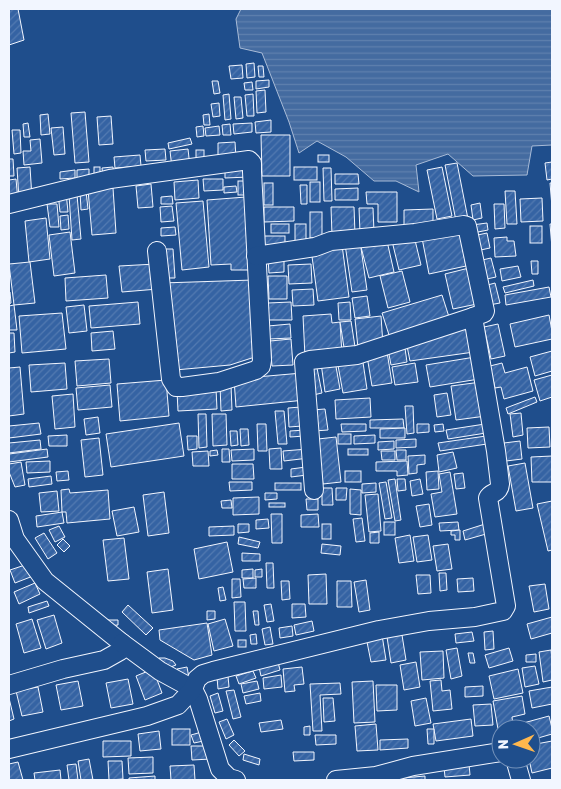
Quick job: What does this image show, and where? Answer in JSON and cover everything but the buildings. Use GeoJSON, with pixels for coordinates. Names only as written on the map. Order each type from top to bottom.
{"type":"FeatureCollection","features":[{"type":"Feature","properties":{"kind":"street"},"geometry":{"type":"LineString","coordinates":[[9,204],[110,179],[249,160],[252,163],[261,366],[256,370],[219,382],[182,388],[176,387],[171,380],[157,252]]}},
{"type":"Feature","properties":{"kind":"street"},"geometry":{"type":"LineString","coordinates":[[256,256],[315,247],[331,241],[467,226],[486,311],[484,313],[357,355],[304,362],[314,490]]}},
{"type":"Feature","properties":{"kind":"street"},"geometry":{"type":"LineString","coordinates":[[9,749],[147,716],[178,705],[193,688],[197,679],[203,674],[213,671],[379,630],[429,621],[475,617],[503,611],[506,606],[488,498],[490,495],[498,492],[500,484],[473,317]]}},
{"type":"Feature","properties":{"kind":"street"},"geometry":{"type":"LineString","coordinates":[[9,520],[15,539],[45,581],[160,671],[193,688],[220,769],[229,778],[236,780]]}},
{"type":"Feature","properties":{"kind":"street"},"geometry":{"type":"LineString","coordinates":[[9,685],[63,669],[104,660],[120,651],[122,643]]}},
{"type":"Feature","properties":{"kind":"street"},"geometry":{"type":"LineString","coordinates":[[336,780],[376,776],[413,766],[491,754]]}},
{"type":"Feature","properties":{"kind":"water"},"geometry":{"type":"Polygon","coordinates":[[[241,9],[552,9],[552,145],[532,146],[527,175],[473,176],[448,154],[416,165],[419,192],[396,181],[374,181],[346,157],[317,141],[299,153],[262,53],[240,48],[236,19],[241,9]]]}}]}
